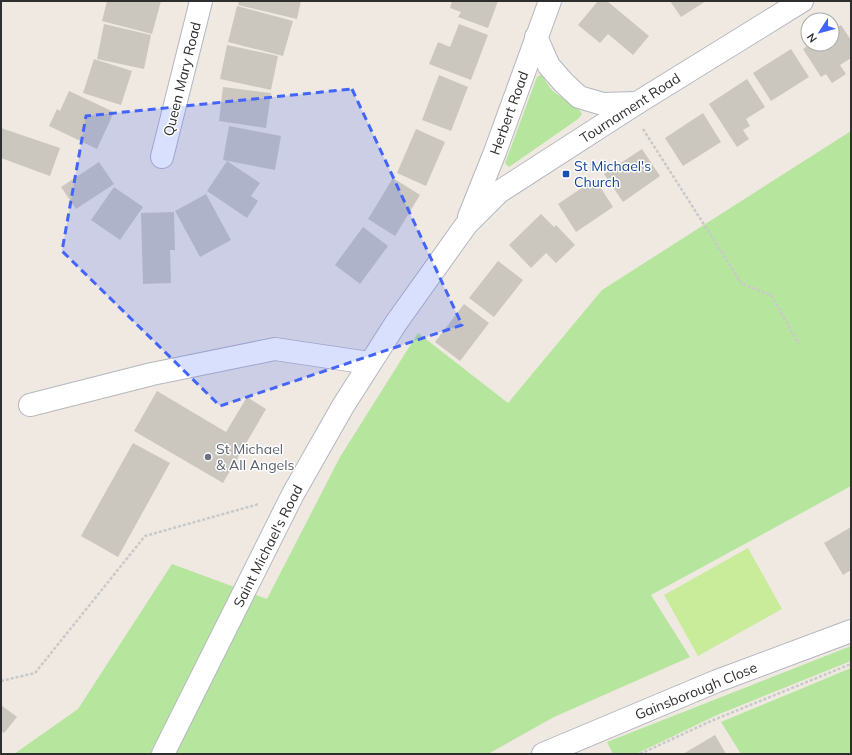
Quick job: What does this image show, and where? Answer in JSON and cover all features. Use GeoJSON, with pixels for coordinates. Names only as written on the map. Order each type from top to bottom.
{"type":"FeatureCollection","features":[{"type":"Feature","properties":{"kind":"street","name":"Queen Mary Road"},"geometry":{"type":"LineString","coordinates":[[162,157],[201,1]]}},
{"type":"Feature","properties":{"kind":"street","name":"Herbert Road"},"geometry":{"type":"LineString","coordinates":[[466,225],[495,152],[550,1]]}},
{"type":"Feature","properties":{"kind":"street","name":"Tournament Road"},"geometry":{"type":"LineString","coordinates":[[466,225],[499,192],[633,106],[802,1]]}},
{"type":"Feature","properties":{"kind":"street"},"geometry":{"type":"LineString","coordinates":[[536,37],[549,66],[564,83],[580,97],[603,104],[633,106]]}},
{"type":"Feature","properties":{"kind":"street","name":"Saint Michael's Road"},"geometry":{"type":"LineString","coordinates":[[163,754],[293,494],[336,418],[369,363],[466,225]]}},
{"type":"Feature","properties":{"kind":"street"},"geometry":{"type":"LineString","coordinates":[[30,405],[152,374],[276,349],[369,363]]}},
{"type":"Feature","properties":{"kind":"street","name":"Gainsborough Close"},"geometry":{"type":"LineString","coordinates":[[543,754],[717,681],[851,631]]}},
{"type":"Feature","properties":{"kind":"path"},"geometry":{"type":"LineString","coordinates":[[633,106],[742,284],[771,295],[799,344]]}},
{"type":"Feature","properties":{"kind":"path"},"geometry":{"type":"LineString","coordinates":[[1,681],[35,673],[145,536],[293,494]]}},
{"type":"Feature","properties":{"kind":"path"},"geometry":{"type":"LineString","coordinates":[[640,754],[711,721],[851,664]]}},
{"type":"Feature","properties":{"kind":"highlighted area"},"geometry":{"type":"Polygon","coordinates":[[[352,89],[462,325],[220,406],[62,251],[86,116],[352,89]]]}},
{"type":"Feature","properties":{"kind":"green space"},"geometry":{"type":"Polygon","coordinates":[[[541,75],[553,91],[573,105],[582,114],[578,119],[509,167],[505,163],[537,77],[541,75]]]}},
{"type":"Feature","properties":{"kind":"green space"},"geometry":{"type":"Polygon","coordinates":[[[851,131],[851,486],[651,595],[690,657],[554,717],[488,754],[14,754],[78,709],[172,564],[267,599],[340,457],[418,333],[508,403],[602,290],[851,131]]]}},
{"type":"Feature","properties":{"kind":"green space"},"geometry":{"type":"Polygon","coordinates":[[[748,548],[782,609],[698,656],[664,595],[748,548]]]}},
{"type":"Feature","properties":{"kind":"green space"},"geometry":{"type":"Polygon","coordinates":[[[851,646],[851,661],[717,715],[636,754],[613,754],[607,742],[851,646]]]}},
{"type":"Feature","properties":{"kind":"green space"},"geometry":{"type":"Polygon","coordinates":[[[851,668],[851,754],[741,754],[721,722],[851,668]]]}},
{"type":"Feature","properties":{"kind":"building"},"geometry":{"type":"Polygon","coordinates":[[[107,1],[161,1],[152,34],[102,21],[107,1]]]}},
{"type":"Feature","properties":{"kind":"building"},"geometry":{"type":"Polygon","coordinates":[[[239,1],[301,1],[297,19],[238,5],[239,1]]]}},
{"type":"Feature","properties":{"kind":"building"},"geometry":{"type":"Polygon","coordinates":[[[452,1],[498,1],[488,28],[458,17],[461,12],[450,8],[452,1]]]}},
{"type":"Feature","properties":{"kind":"building"},"geometry":{"type":"Polygon","coordinates":[[[598,1],[607,1],[649,36],[633,55],[608,34],[600,43],[578,25],[598,1]]]}},
{"type":"Feature","properties":{"kind":"building"},"geometry":{"type":"Polygon","coordinates":[[[670,1],[706,1],[681,17],[670,1]]]}},
{"type":"Feature","properties":{"kind":"building"},"geometry":{"type":"Polygon","coordinates":[[[237,6],[293,21],[283,56],[228,42],[237,6]]]}},
{"type":"Feature","properties":{"kind":"building"},"geometry":{"type":"Polygon","coordinates":[[[104,24],[151,35],[144,69],[97,59],[104,24]]]}},
{"type":"Feature","properties":{"kind":"building"},"geometry":{"type":"Polygon","coordinates":[[[459,24],[488,35],[471,80],[429,64],[438,42],[450,47],[459,24]]]}},
{"type":"Feature","properties":{"kind":"building"},"geometry":{"type":"Polygon","coordinates":[[[840,26],[851,40],[851,58],[840,65],[846,74],[832,83],[826,74],[821,77],[805,52],[840,52],[840,26]]]}},
{"type":"Feature","properties":{"kind":"building"},"geometry":{"type":"Polygon","coordinates":[[[227,45],[278,56],[271,90],[220,79],[227,45]]]}},
{"type":"Feature","properties":{"kind":"building"},"geometry":{"type":"Polygon","coordinates":[[[791,49],[809,77],[771,101],[753,73],[791,49]]]}},
{"type":"Feature","properties":{"kind":"building"},"geometry":{"type":"Polygon","coordinates":[[[94,59],[132,71],[121,105],[83,93],[94,59]]]}},
{"type":"Feature","properties":{"kind":"building"},"geometry":{"type":"Polygon","coordinates":[[[439,75],[468,87],[451,131],[422,120],[439,75]]]}},
{"type":"Feature","properties":{"kind":"building"},"geometry":{"type":"Polygon","coordinates":[[[747,79],[765,107],[746,119],[750,126],[743,130],[749,139],[737,147],[709,104],[747,79]]]}},
{"type":"Feature","properties":{"kind":"building"},"geometry":{"type":"Polygon","coordinates":[[[223,87],[271,93],[266,128],[219,121],[223,87]]]}},
{"type":"Feature","properties":{"kind":"building"},"geometry":{"type":"Polygon","coordinates":[[[69,91],[114,112],[97,149],[49,126],[57,109],[60,111],[69,91]]]}},
{"type":"Feature","properties":{"kind":"building"},"geometry":{"type":"Polygon","coordinates":[[[703,113],[721,142],[683,166],[665,138],[703,113]]]}},
{"type":"Feature","properties":{"kind":"building"},"geometry":{"type":"Polygon","coordinates":[[[229,126],[281,136],[275,170],[223,160],[229,126]]]}},
{"type":"Feature","properties":{"kind":"building"},"geometry":{"type":"Polygon","coordinates":[[[1,128],[60,148],[50,176],[1,158],[1,128]]]}},
{"type":"Feature","properties":{"kind":"building"},"geometry":{"type":"Polygon","coordinates":[[[416,129],[445,142],[426,186],[397,173],[416,129]]]}},
{"type":"Feature","properties":{"kind":"building"},"geometry":{"type":"Polygon","coordinates":[[[642,149],[660,176],[623,202],[604,174],[642,149]]]}},
{"type":"Feature","properties":{"kind":"building"},"geometry":{"type":"Polygon","coordinates":[[[227,161],[260,183],[251,196],[258,201],[247,218],[207,191],[227,161]]]}},
{"type":"Feature","properties":{"kind":"building"},"geometry":{"type":"Polygon","coordinates":[[[99,162],[114,184],[76,209],[61,187],[99,162]]]}},
{"type":"Feature","properties":{"kind":"building"},"geometry":{"type":"Polygon","coordinates":[[[393,178],[420,195],[395,236],[368,219],[393,178]]]}},
{"type":"Feature","properties":{"kind":"building"},"geometry":{"type":"Polygon","coordinates":[[[595,179],[613,207],[576,232],[558,204],[595,179]]]}},
{"type":"Feature","properties":{"kind":"building"},"geometry":{"type":"Polygon","coordinates":[[[114,187],[143,207],[120,240],[91,220],[114,187]]]}},
{"type":"Feature","properties":{"kind":"building"},"geometry":{"type":"Polygon","coordinates":[[[206,194],[231,240],[200,257],[175,211],[206,194]]]}},
{"type":"Feature","properties":{"kind":"building"},"geometry":{"type":"Polygon","coordinates":[[[174,212],[175,250],[170,250],[171,283],[143,284],[141,213],[174,212]]]}},
{"type":"Feature","properties":{"kind":"building"},"geometry":{"type":"Polygon","coordinates":[[[541,214],[554,227],[556,225],[575,245],[556,263],[546,253],[531,268],[509,245],[541,214]]]}},
{"type":"Feature","properties":{"kind":"building"},"geometry":{"type":"Polygon","coordinates":[[[363,227],[388,246],[360,284],[335,265],[363,227]]]}},
{"type":"Feature","properties":{"kind":"building"},"geometry":{"type":"Polygon","coordinates":[[[498,261],[523,280],[494,317],[469,298],[498,261]]]}},
{"type":"Feature","properties":{"kind":"building"},"geometry":{"type":"Polygon","coordinates":[[[464,304],[489,323],[460,361],[435,342],[464,304]]]}},
{"type":"Feature","properties":{"kind":"building","name":"St Michael & All Angels"},"geometry":{"type":"Polygon","coordinates":[[[157,391],[226,432],[247,397],[266,409],[223,483],[134,431],[157,391]]]}},
{"type":"Feature","properties":{"kind":"building"},"geometry":{"type":"Polygon","coordinates":[[[133,443],[170,463],[118,557],[81,536],[133,443]]]}},
{"type":"Feature","properties":{"kind":"building"},"geometry":{"type":"Polygon","coordinates":[[[851,527],[851,570],[843,575],[824,543],[851,527]]]}},
{"type":"Feature","properties":{"kind":"building"},"geometry":{"type":"Polygon","coordinates":[[[1,705],[17,717],[4,733],[1,731],[1,705]]]}},
{"type":"Feature","properties":{"kind":"building"},"geometry":{"type":"Polygon","coordinates":[[[715,735],[726,754],[683,754],[715,735]]]}},
{"type":"Feature","properties":{"kind":"place","name":"St Michael's Church"},"geometry":{"type":"Point","coordinates":[566,174]}},
{"type":"Feature","properties":{"kind":"place","name":"St Michael & All Angels"},"geometry":{"type":"Point","coordinates":[208,457]}}]}
